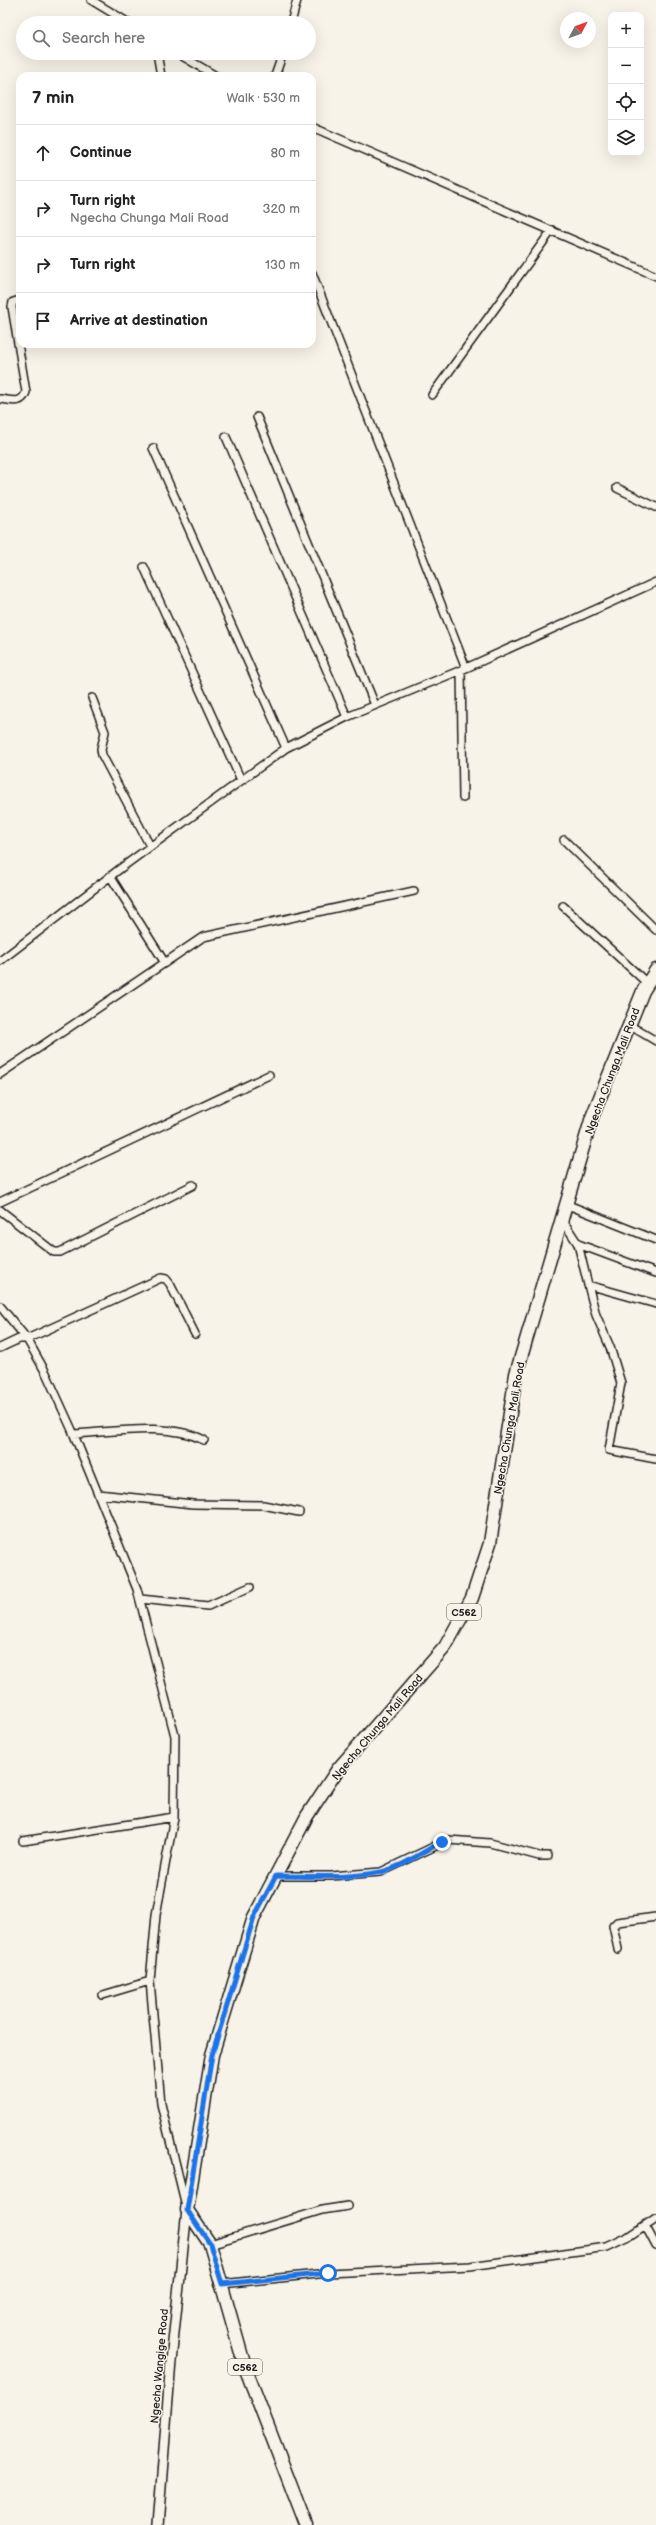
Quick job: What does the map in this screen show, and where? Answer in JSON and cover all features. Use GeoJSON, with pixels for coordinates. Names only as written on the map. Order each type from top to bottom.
{"type":"FeatureCollection","features":[{"type":"Feature","properties":{"kind":"main road","name":"Ngecha Chunga Mali Road"},"geometry":{"type":"LineString","coordinates":[[187,2210],[212,2055],[254,1917],[307,1816],[338,1769],[444,1647],[472,1598],[490,1542],[516,1374],[568,1205],[592,1117],[629,1025],[648,983],[656,970]]}},
{"type":"Feature","properties":{"kind":"main road","name":"C562"},"geometry":{"type":"LineString","coordinates":[[187,2210],[210,2244],[245,2368],[306,2525]]}},
{"type":"Feature","properties":{"kind":"street"},"geometry":{"type":"LineString","coordinates":[[91,0],[117,16]]}},
{"type":"Feature","properties":{"kind":"street"},"geometry":{"type":"LineString","coordinates":[[293,16],[297,0]]}},
{"type":"Feature","properties":{"kind":"street"},"geometry":{"type":"LineString","coordinates":[[159,60],[160,72]]}},
{"type":"Feature","properties":{"kind":"street"},"geometry":{"type":"LineString","coordinates":[[189,60],[209,72]]}},
{"type":"Feature","properties":{"kind":"street"},"geometry":{"type":"LineString","coordinates":[[276,72],[281,60]]}},
{"type":"Feature","properties":{"kind":"street"},"geometry":{"type":"LineString","coordinates":[[316,129],[656,276]]}},
{"type":"Feature","properties":{"kind":"street"},"geometry":{"type":"LineString","coordinates":[[432,395],[552,230]]}},
{"type":"Feature","properties":{"kind":"street"},"geometry":{"type":"LineString","coordinates":[[316,283],[464,669],[463,798]]}},
{"type":"Feature","properties":{"kind":"street"},"geometry":{"type":"LineString","coordinates":[[16,301],[13,302],[12,306],[16,331]]}},
{"type":"Feature","properties":{"kind":"street"},"geometry":{"type":"LineString","coordinates":[[0,399],[20,401],[24,398],[26,392],[19,348]]}},
{"type":"Feature","properties":{"kind":"street"},"geometry":{"type":"LineString","coordinates":[[257,417],[375,705]]}},
{"type":"Feature","properties":{"kind":"street"},"geometry":{"type":"LineString","coordinates":[[226,437],[347,717]]}},
{"type":"Feature","properties":{"kind":"street"},"geometry":{"type":"LineString","coordinates":[[153,448],[286,748]]}},
{"type":"Feature","properties":{"kind":"street"},"geometry":{"type":"LineString","coordinates":[[617,488],[656,507]]}},
{"type":"Feature","properties":{"kind":"street"},"geometry":{"type":"LineString","coordinates":[[144,568],[241,780]]}},
{"type":"Feature","properties":{"kind":"street"},"geometry":{"type":"LineString","coordinates":[[0,961],[150,846],[286,748],[347,717],[464,669],[656,582]]}},
{"type":"Feature","properties":{"kind":"street"},"geometry":{"type":"LineString","coordinates":[[92,698],[105,732],[101,749],[102,755],[150,846]]}},
{"type":"Feature","properties":{"kind":"street"},"geometry":{"type":"LineString","coordinates":[[564,840],[656,930]]}},
{"type":"Feature","properties":{"kind":"street"},"geometry":{"type":"LineString","coordinates":[[110,876],[165,963]]}},
{"type":"Feature","properties":{"kind":"street"},"geometry":{"type":"LineString","coordinates":[[0,1074],[203,937],[414,891]]}},
{"type":"Feature","properties":{"kind":"street"},"geometry":{"type":"LineString","coordinates":[[563,906],[648,983]]}},
{"type":"Feature","properties":{"kind":"street"},"geometry":{"type":"LineString","coordinates":[[629,1025],[656,1041]]}},
{"type":"Feature","properties":{"kind":"street"},"geometry":{"type":"LineString","coordinates":[[0,1202],[269,1076]]}},
{"type":"Feature","properties":{"kind":"street"},"geometry":{"type":"LineString","coordinates":[[0,1210],[54,1252],[60,1252],[193,1185]]}},
{"type":"Feature","properties":{"kind":"street"},"geometry":{"type":"LineString","coordinates":[[568,1205],[656,1240]]}},
{"type":"Feature","properties":{"kind":"street"},"geometry":{"type":"LineString","coordinates":[[563,1221],[578,1244],[596,1315],[610,1347],[621,1382],[609,1450],[656,1459]]}},
{"type":"Feature","properties":{"kind":"street"},"geometry":{"type":"LineString","coordinates":[[578,1244],[656,1273]]}},
{"type":"Feature","properties":{"kind":"street"},"geometry":{"type":"LineString","coordinates":[[0,1348],[19,1339],[27,1339],[161,1278],[166,1279],[170,1284],[195,1334]]}},
{"type":"Feature","properties":{"kind":"street"},"geometry":{"type":"LineString","coordinates":[[588,1285],[656,1304]]}},
{"type":"Feature","properties":{"kind":"street"},"geometry":{"type":"LineString","coordinates":[[0,1306],[27,1339],[46,1373],[74,1434],[140,1599],[175,1736],[174,1817],[156,1915],[150,1981],[161,2104],[187,2210]]}},
{"type":"Feature","properties":{"kind":"street"},"geometry":{"type":"LineString","coordinates":[[74,1434],[173,1430],[191,1433],[204,1440]]}},
{"type":"Feature","properties":{"kind":"street"},"geometry":{"type":"LineString","coordinates":[[98,1494],[193,1504],[263,1506],[299,1512]]}},
{"type":"Feature","properties":{"kind":"street"},"geometry":{"type":"LineString","coordinates":[[140,1599],[208,1606],[250,1587]]}},
{"type":"Feature","properties":{"kind":"street"},"geometry":{"type":"LineString","coordinates":[[23,1841],[174,1817]]}},
{"type":"Feature","properties":{"kind":"street"},"geometry":{"type":"LineString","coordinates":[[276,1876],[332,1876],[381,1872],[401,1864],[448,1840],[490,1843],[539,1856],[548,1856]]}},
{"type":"Feature","properties":{"kind":"street"},"geometry":{"type":"LineString","coordinates":[[618,1949],[614,1926],[617,1922],[656,1917]]}},
{"type":"Feature","properties":{"kind":"street"},"geometry":{"type":"LineString","coordinates":[[103,1995],[150,1981]]}},
{"type":"Feature","properties":{"kind":"street"},"geometry":{"type":"LineString","coordinates":[[210,2244],[322,2210],[348,2206]]}},
{"type":"Feature","properties":{"kind":"street","name":"Ngecha Wangige Road"},"geometry":{"type":"LineString","coordinates":[[158,2525],[170,2361],[187,2210]]}},
{"type":"Feature","properties":{"kind":"street"},"geometry":{"type":"LineString","coordinates":[[222,2284],[328,2273],[470,2266],[607,2247],[626,2238],[656,2218]]}},
{"type":"Feature","properties":{"kind":"street"},"geometry":{"type":"LineString","coordinates":[[645,2225],[656,2246]]}},
{"type":"Feature","properties":{"kind":"route"},"geometry":{"type":"LineString","coordinates":[[328,2273],[222,2284],[210,2244],[187,2210],[212,2055],[254,1917],[276,1876],[332,1876],[381,1872],[401,1864],[442,1842]]}}]}
